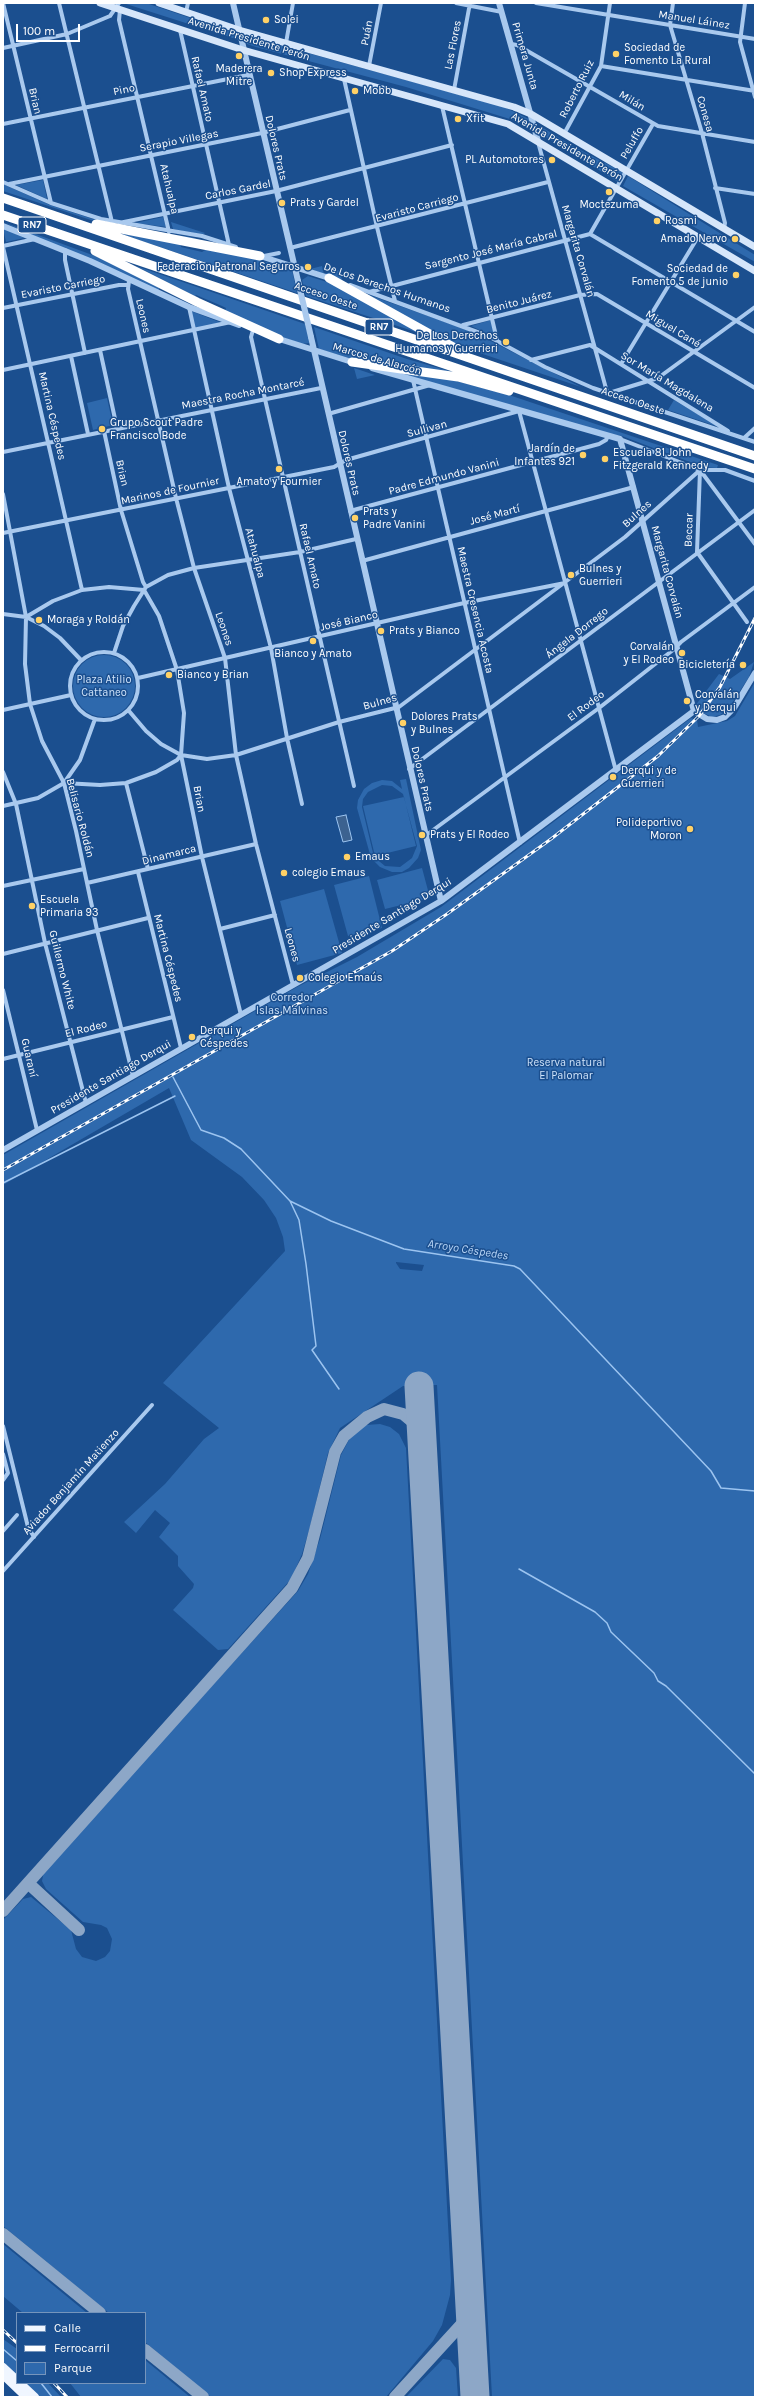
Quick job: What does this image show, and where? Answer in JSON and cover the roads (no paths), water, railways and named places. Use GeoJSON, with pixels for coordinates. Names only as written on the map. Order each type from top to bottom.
{"type":"FeatureCollection","features":[{"type":"Feature","properties":{"kind":"highway","name":"Acceso Oeste"},"geometry":{"type":"LineString","coordinates":[[3,198],[755,456]]}},
{"type":"Feature","properties":{"kind":"highway","name":"RN7"},"geometry":{"type":"LineString","coordinates":[[3,215],[755,469]]}},
{"type":"Feature","properties":{"kind":"highway"},"geometry":{"type":"LineString","coordinates":[[66,219],[261,256]]}},
{"type":"Feature","properties":{"kind":"highway"},"geometry":{"type":"LineString","coordinates":[[61,235],[197,302],[279,339]]}},
{"type":"Feature","properties":{"kind":"highway"},"geometry":{"type":"LineString","coordinates":[[329,278],[427,334],[498,368]]}},
{"type":"Feature","properties":{"kind":"highway"},"geometry":{"type":"LineString","coordinates":[[352,362],[458,377],[578,408]]}},
{"type":"Feature","properties":{"kind":"highway"},"geometry":{"type":"LineString","coordinates":[[710,440],[755,450]]}},
{"type":"Feature","properties":{"kind":"highway"},"geometry":{"type":"LineString","coordinates":[[706,453],[755,474]]}},
{"type":"Feature","properties":{"kind":"main road","name":"Avenida Presidente Perón"},"geometry":{"type":"LineString","coordinates":[[100,3],[118,7],[180,30],[243,50],[502,122],[617,188],[755,271]]}},
{"type":"Feature","properties":{"kind":"main road","name":"Avenida Presidente Perón"},"geometry":{"type":"LineString","coordinates":[[159,3],[239,30],[507,104],[531,114],[755,248]]}},
{"type":"Feature","properties":{"kind":"main road"},"geometry":{"type":"LineString","coordinates":[[3,2367],[16,2379]]}},
{"type":"Feature","properties":{"kind":"main road"},"geometry":{"type":"LineString","coordinates":[[3,2375],[26,2397]]}},
{"type":"Feature","properties":{"kind":"main road"},"geometry":{"type":"LineString","coordinates":[[21,2384],[35,2397]]}},
{"type":"Feature","properties":{"kind":"street","name":"Brian"},"geometry":{"type":"LineString","coordinates":[[3,3],[51,203]]}},
{"type":"Feature","properties":{"kind":"street"},"geometry":{"type":"LineString","coordinates":[[59,3],[112,222]]}},
{"type":"Feature","properties":{"kind":"street"},"geometry":{"type":"LineString","coordinates":[[186,12],[188,3]]}},
{"type":"Feature","properties":{"kind":"street","name":"Dolores Prats"},"geometry":{"type":"LineString","coordinates":[[233,3],[248,75],[295,268],[356,540],[441,901]]}},
{"type":"Feature","properties":{"kind":"street"},"geometry":{"type":"LineString","coordinates":[[286,43],[293,3]]}},
{"type":"Feature","properties":{"kind":"street","name":"Puán"},"geometry":{"type":"LineString","coordinates":[[369,66],[381,3]]}},
{"type":"Feature","properties":{"kind":"street"},"geometry":{"type":"LineString","coordinates":[[456,3],[470,4],[502,12]]}},
{"type":"Feature","properties":{"kind":"street","name":"Primera Junta"},"geometry":{"type":"LineString","coordinates":[[499,3],[531,114]]}},
{"type":"Feature","properties":{"kind":"street","name":"Manuel Láinez"},"geometry":{"type":"LineString","coordinates":[[536,3],[551,4],[608,15],[755,39]]}},
{"type":"Feature","properties":{"kind":"street","name":"Roberto Ruiz"},"geometry":{"type":"LineString","coordinates":[[564,134],[601,66],[610,3]]}},
{"type":"Feature","properties":{"kind":"street","name":"Conesa"},"geometry":{"type":"LineString","coordinates":[[673,3],[670,25],[702,133],[725,223],[724,229]]}},
{"type":"Feature","properties":{"kind":"street"},"geometry":{"type":"LineString","coordinates":[[745,3],[740,37],[755,97]]}},
{"type":"Feature","properties":{"kind":"street","name":"Las Flores"},"geometry":{"type":"LineString","coordinates":[[454,90],[470,4]]}},
{"type":"Feature","properties":{"kind":"street"},"geometry":{"type":"LineString","coordinates":[[3,48],[66,34],[110,16],[118,7]]}},
{"type":"Feature","properties":{"kind":"street","name":"Atahualpa"},"geometry":{"type":"LineString","coordinates":[[118,7],[119,20],[169,232]]}},
{"type":"Feature","properties":{"kind":"street","name":"Rafael Amato"},"geometry":{"type":"LineString","coordinates":[[180,30],[229,245]]}},
{"type":"Feature","properties":{"kind":"street","name":"Milán"},"geometry":{"type":"LineString","coordinates":[[511,44],[517,45],[653,124],[755,142]]}},
{"type":"Feature","properties":{"kind":"street"},"geometry":{"type":"LineString","coordinates":[[601,66],[754,91]]}},
{"type":"Feature","properties":{"kind":"street","name":"Pino"},"geometry":{"type":"LineString","coordinates":[[3,124],[248,75]]}},
{"type":"Feature","properties":{"kind":"street"},"geometry":{"type":"LineString","coordinates":[[344,79],[395,301]]}},
{"type":"Feature","properties":{"kind":"street"},"geometry":{"type":"LineString","coordinates":[[442,106],[497,340]]}},
{"type":"Feature","properties":{"kind":"street","name":"Serapio Villegas"},"geometry":{"type":"LineString","coordinates":[[9,184],[262,133],[350,110]]}},
{"type":"Feature","properties":{"kind":"street","name":"Margarita Corvalán"},"geometry":{"type":"LineString","coordinates":[[531,114],[548,182],[608,393]]}},
{"type":"Feature","properties":{"kind":"street","name":"Peluffo"},"geometry":{"type":"LineString","coordinates":[[617,188],[653,124]]}},
{"type":"Feature","properties":{"kind":"street","name":"Carlos Gardel"},"geometry":{"type":"LineString","coordinates":[[119,223],[276,191],[452,145]]}},
{"type":"Feature","properties":{"kind":"street","name":"De Los Derechos Humanos"},"geometry":{"type":"LineString","coordinates":[[3,182],[51,203],[112,222],[202,236],[329,278],[395,301],[497,340],[531,360],[583,384],[755,442]]}},
{"type":"Feature","properties":{"kind":"street","name":"Evaristo Carriego"},"geometry":{"type":"LineString","coordinates":[[290,248],[377,228],[548,182]]}},
{"type":"Feature","properties":{"kind":"street"},"geometry":{"type":"LineString","coordinates":[[617,188],[590,234],[755,332]]}},
{"type":"Feature","properties":{"kind":"street"},"geometry":{"type":"LineString","coordinates":[[715,188],[755,194]]}},
{"type":"Feature","properties":{"kind":"street","name":"Marcos de Alarcón"},"geometry":{"type":"LineString","coordinates":[[3,226],[65,250],[128,283],[189,307],[313,351],[430,386],[620,439],[700,470],[725,470],[755,481]]}},
{"type":"Feature","properties":{"kind":"street","name":"Sargento José María Cabral"},"geometry":{"type":"LineString","coordinates":[[369,292],[590,234]]}},
{"type":"Feature","properties":{"kind":"street"},"geometry":{"type":"LineString","coordinates":[[621,364],[698,237]]}},
{"type":"Feature","properties":{"kind":"street"},"geometry":{"type":"LineString","coordinates":[[3,247],[36,239]]}},
{"type":"Feature","properties":{"kind":"street","name":"Martina Céspedes"},"geometry":{"type":"LineString","coordinates":[[3,247],[82,590]]}},
{"type":"Feature","properties":{"kind":"street"},"geometry":{"type":"LineString","coordinates":[[65,250],[64,260],[84,353]]}},
{"type":"Feature","properties":{"kind":"street"},"geometry":{"type":"LineString","coordinates":[[261,256],[279,253]]}},
{"type":"Feature","properties":{"kind":"street","name":"Evaristo Carriego"},"geometry":{"type":"LineString","coordinates":[[3,308],[128,283]]}},
{"type":"Feature","properties":{"kind":"street","name":"Leones"},"geometry":{"type":"LineString","coordinates":[[128,283],[176,498],[194,568],[224,658],[236,755],[256,844],[293,985]]}},
{"type":"Feature","properties":{"kind":"street","name":"Miguel Cané"},"geometry":{"type":"LineString","coordinates":[[580,295],[593,293],[599,295],[755,388]]}},
{"type":"Feature","properties":{"kind":"street","name":"Benito Juárez"},"geometry":{"type":"LineString","coordinates":[[462,326],[580,295]]}},
{"type":"Feature","properties":{"kind":"street"},"geometry":{"type":"LineString","coordinates":[[608,393],[650,382],[658,378],[755,306]]}},
{"type":"Feature","properties":{"kind":"street","name":"Atahualpa"},"geometry":{"type":"LineString","coordinates":[[189,307],[210,410],[247,560],[271,648],[287,738],[302,804]]}},
{"type":"Feature","properties":{"kind":"street"},"geometry":{"type":"LineString","coordinates":[[3,370],[194,332],[231,322]]}},
{"type":"Feature","properties":{"kind":"street","name":"Rafael Amato"},"geometry":{"type":"LineString","coordinates":[[253,330],[251,338],[354,786]]}},
{"type":"Feature","properties":{"kind":"street"},"geometry":{"type":"LineString","coordinates":[[531,360],[586,345],[594,347]]}},
{"type":"Feature","properties":{"kind":"street","name":"Sor María Magdalena"},"geometry":{"type":"LineString","coordinates":[[594,347],[721,425],[730,433]]}},
{"type":"Feature","properties":{"kind":"street"},"geometry":{"type":"LineString","coordinates":[[100,350],[118,428]]}},
{"type":"Feature","properties":{"kind":"street"},"geometry":{"type":"LineString","coordinates":[[71,356],[88,434]]}},
{"type":"Feature","properties":{"kind":"street","name":"Maestra Cresencia Acosta"},"geometry":{"type":"LineString","coordinates":[[413,380],[425,439],[520,843]]}},
{"type":"Feature","properties":{"kind":"street"},"geometry":{"type":"LineString","coordinates":[[328,414],[430,386]]}},
{"type":"Feature","properties":{"kind":"street","name":"Maestra Rocha Montarcé"},"geometry":{"type":"LineString","coordinates":[[3,452],[322,388]]}},
{"type":"Feature","properties":{"kind":"street"},"geometry":{"type":"LineString","coordinates":[[519,411],[544,511],[616,771]]}},
{"type":"Feature","properties":{"kind":"street","name":"Sullivan"},"geometry":{"type":"LineString","coordinates":[[339,464],[346,460],[425,439],[519,411]]}},
{"type":"Feature","properties":{"kind":"street"},"geometry":{"type":"LineString","coordinates":[[744,438],[755,428]]}},
{"type":"Feature","properties":{"kind":"street","name":"Brian"},"geometry":{"type":"LineString","coordinates":[[104,431],[121,510],[145,589],[159,616],[177,670],[184,713],[181,755],[202,857],[241,1015]]}},
{"type":"Feature","properties":{"kind":"street","name":"Padre Edmundo Vanini"},"geometry":{"type":"LineString","coordinates":[[350,511],[599,444],[606,440],[608,436]]}},
{"type":"Feature","properties":{"kind":"street","name":"Margarita Corvalán"},"geometry":{"type":"LineString","coordinates":[[620,439],[694,710]]}},
{"type":"Feature","properties":{"kind":"street","name":"Marinos de Fournier"},"geometry":{"type":"LineString","coordinates":[[3,533],[334,467],[339,464]]}},
{"type":"Feature","properties":{"kind":"street"},"geometry":{"type":"LineString","coordinates":[[700,470],[755,544]]}},
{"type":"Feature","properties":{"kind":"street","name":"Bulnes"},"geometry":{"type":"LineString","coordinates":[[181,755],[207,759],[236,755],[339,722],[396,708],[405,704],[643,522],[700,470]]}},
{"type":"Feature","properties":{"kind":"street","name":"Beccar"},"geometry":{"type":"LineString","coordinates":[[700,470],[697,552],[746,622]]}},
{"type":"Feature","properties":{"kind":"street","name":"José Martí"},"geometry":{"type":"LineString","coordinates":[[362,561],[634,487]]}},
{"type":"Feature","properties":{"kind":"street","name":"Belisario Roldán"},"geometry":{"type":"LineString","coordinates":[[3,494],[26,617],[25,664],[30,704],[40,737],[64,783],[97,930],[133,1076]]}},
{"type":"Feature","properties":{"kind":"street","name":"Ángela Dorrego"},"geometry":{"type":"LineString","coordinates":[[410,769],[489,712],[697,552],[755,510]]}},
{"type":"Feature","properties":{"kind":"street"},"geometry":{"type":"LineString","coordinates":[[114,653],[126,619],[145,589],[174,572],[300,552],[356,540]]}},
{"type":"Feature","properties":{"kind":"street","name":"José Bianco"},"geometry":{"type":"LineString","coordinates":[[138,678],[464,603],[565,583]]}},
{"type":"Feature","properties":{"kind":"street"},"geometry":{"type":"LineString","coordinates":[[26,617],[48,603],[82,590],[109,586],[145,589]]}},
{"type":"Feature","properties":{"kind":"street","name":"El Rodeo"},"geometry":{"type":"LineString","coordinates":[[425,836],[598,708],[755,587]]}},
{"type":"Feature","properties":{"kind":"street"},"geometry":{"type":"LineString","coordinates":[[3,614],[26,617],[49,629],[81,660]]}},
{"type":"Feature","properties":{"kind":"street"},"geometry":{"type":"LineString","coordinates":[[97,653],[114,653],[129,663],[138,678],[138,695],[129,711],[113,720],[95,719],[79,710],[71,695],[71,676],[81,660],[97,653]]}},
{"type":"Feature","properties":{"kind":"street"},"geometry":{"type":"LineString","coordinates":[[694,710],[707,719],[717,720],[725,717],[734,708],[755,673]]}},
{"type":"Feature","properties":{"kind":"street"},"geometry":{"type":"LineString","coordinates":[[3,710],[71,695]]}},
{"type":"Feature","properties":{"kind":"street","name":"Presidente Santiago Derqui"},"geometry":{"type":"LineString","coordinates":[[3,1150],[441,901],[616,771],[694,710]]}},
{"type":"Feature","properties":{"kind":"street"},"geometry":{"type":"LineString","coordinates":[[64,783],[100,786],[126,783],[156,772],[177,760],[181,755],[154,738],[129,711]]}},
{"type":"Feature","properties":{"kind":"street"},"geometry":{"type":"LineString","coordinates":[[3,806],[38,798],[64,783],[82,755],[95,719]]}},
{"type":"Feature","properties":{"kind":"street","name":"Guillermo White"},"geometry":{"type":"LineString","coordinates":[[3,772],[16,804],[31,880],[86,1102]]}},
{"type":"Feature","properties":{"kind":"street"},"geometry":{"type":"LineString","coordinates":[[126,783],[148,870]]}},
{"type":"Feature","properties":{"kind":"street","name":"Dinamarca"},"geometry":{"type":"LineString","coordinates":[[86,883],[256,844]]}},
{"type":"Feature","properties":{"kind":"street"},"geometry":{"type":"LineString","coordinates":[[3,886],[84,869]]}},
{"type":"Feature","properties":{"kind":"street","name":"Martina Céspedes"},"geometry":{"type":"LineString","coordinates":[[138,872],[148,918],[181,1048]]}},
{"type":"Feature","properties":{"kind":"street"},"geometry":{"type":"LineString","coordinates":[[220,929],[275,915]]}},
{"type":"Feature","properties":{"kind":"street"},"geometry":{"type":"LineString","coordinates":[[3,954],[148,918]]}},
{"type":"Feature","properties":{"kind":"street","name":"Guaraní"},"geometry":{"type":"LineString","coordinates":[[3,990],[37,1130]]}},
{"type":"Feature","properties":{"kind":"street","name":"El Rodeo"},"geometry":{"type":"LineString","coordinates":[[3,1059],[70,1041],[173,1017]]}},
{"type":"Feature","properties":{"kind":"street","name":"Aviador Benjamín Matienzo"},"geometry":{"type":"LineString","coordinates":[[3,1571],[152,1405]]}},
{"type":"Feature","properties":{"kind":"street"},"geometry":{"type":"LineString","coordinates":[[3,1426],[28,1527],[34,1537]]}},
{"type":"Feature","properties":{"kind":"street"},"geometry":{"type":"LineString","coordinates":[[3,1454],[8,1473],[3,1480]]}},
{"type":"Feature","properties":{"kind":"street"},"geometry":{"type":"LineString","coordinates":[[3,1531],[17,1515]]}},
{"type":"Feature","properties":{"kind":"waterway","name":"Arroyo Céspedes"},"geometry":{"type":"LineString","coordinates":[[173,1077],[201,1130],[224,1138],[241,1149],[290,1201],[331,1221],[404,1249],[514,1266],[520,1269],[711,1471],[721,1488],[755,1491]]}},
{"type":"Feature","properties":{"kind":"waterway"},"geometry":{"type":"LineString","coordinates":[[3,1183],[175,1096]]}},
{"type":"Feature","properties":{"kind":"waterway"},"geometry":{"type":"LineString","coordinates":[[290,1201],[299,1220],[306,1264],[316,1346],[312,1350],[339,1389]]}},
{"type":"Feature","properties":{"kind":"waterway"},"geometry":{"type":"LineString","coordinates":[[519,1569],[595,1612],[607,1623],[611,1632],[654,1673],[658,1681],[666,1686],[755,1774]]}},
{"type":"Feature","properties":{"kind":"waterway"},"geometry":{"type":"LineString","coordinates":[[3,2349],[16,2360]]}},
{"type":"Feature","properties":{"kind":"waterway"},"geometry":{"type":"LineString","coordinates":[[42,2384],[52,2397]]}},
{"type":"Feature","properties":{"kind":"railway"},"geometry":{"type":"LineString","coordinates":[[3,1170],[392,951],[447,914],[551,839],[658,756],[699,716],[720,687],[755,618]]}},
{"type":"Feature","properties":{"kind":"railway"},"geometry":{"type":"LineString","coordinates":[[3,2330],[16,2342]]}},
{"type":"Feature","properties":{"kind":"railway"},"geometry":{"type":"LineString","coordinates":[[55,2384],[67,2397]]}},
{"type":"Feature","properties":{"kind":"place","name":"Solei"},"geometry":{"type":"Point","coordinates":[266,20]}},
{"type":"Feature","properties":{"kind":"place","name":"Sociedad de Fomento La Rural"},"geometry":{"type":"Point","coordinates":[616,54]}},
{"type":"Feature","properties":{"kind":"place","name":"Maderera Mitre"},"geometry":{"type":"Point","coordinates":[239,56]}},
{"type":"Feature","properties":{"kind":"place","name":"Shop Express"},"geometry":{"type":"Point","coordinates":[271,73]}},
{"type":"Feature","properties":{"kind":"place","name":"Mobb"},"geometry":{"type":"Point","coordinates":[355,91]}},
{"type":"Feature","properties":{"kind":"place","name":"Xfit"},"geometry":{"type":"Point","coordinates":[458,119]}},
{"type":"Feature","properties":{"kind":"place","name":"PL Automotores"},"geometry":{"type":"Point","coordinates":[552,160]}},
{"type":"Feature","properties":{"kind":"place","name":"Moctezuma"},"geometry":{"type":"Point","coordinates":[609,192]}},
{"type":"Feature","properties":{"kind":"place","name":"Prats y Gardel"},"geometry":{"type":"Point","coordinates":[282,203]}},
{"type":"Feature","properties":{"kind":"place","name":"Rosmi"},"geometry":{"type":"Point","coordinates":[657,221]}},
{"type":"Feature","properties":{"kind":"place","name":"Amado Nervo"},"geometry":{"type":"Point","coordinates":[735,239]}},
{"type":"Feature","properties":{"kind":"place","name":"Federacion Patronal Seguros"},"geometry":{"type":"Point","coordinates":[308,267]}},
{"type":"Feature","properties":{"kind":"place","name":"Sociedad de Fomento 5 de junio"},"geometry":{"type":"Point","coordinates":[736,275]}},
{"type":"Feature","properties":{"kind":"place","name":"De Los Derechos Humanos y Guerrieri"},"geometry":{"type":"Point","coordinates":[506,342]}},
{"type":"Feature","properties":{"kind":"place","name":"Grupo Scout Padre Francisco Bode"},"geometry":{"type":"Point","coordinates":[102,429]}},
{"type":"Feature","properties":{"kind":"place","name":"Jardín de Infantes 921"},"geometry":{"type":"Point","coordinates":[583,455]}},
{"type":"Feature","properties":{"kind":"place","name":"Escuela 81 John Fitzgerald Kennedy"},"geometry":{"type":"Point","coordinates":[605,459]}},
{"type":"Feature","properties":{"kind":"place","name":"Amato y Fournier"},"geometry":{"type":"Point","coordinates":[279,469]}},
{"type":"Feature","properties":{"kind":"place","name":"Prats y Padre Vanini"},"geometry":{"type":"Point","coordinates":[355,518]}},
{"type":"Feature","properties":{"kind":"place","name":"Bulnes y Guerrieri"},"geometry":{"type":"Point","coordinates":[571,575]}},
{"type":"Feature","properties":{"kind":"place","name":"Moraga y Roldán"},"geometry":{"type":"Point","coordinates":[39,620]}},
{"type":"Feature","properties":{"kind":"place","name":"Prats y Bianco"},"geometry":{"type":"Point","coordinates":[381,631]}},
{"type":"Feature","properties":{"kind":"place","name":"Bianco y Amato"},"geometry":{"type":"Point","coordinates":[313,641]}},
{"type":"Feature","properties":{"kind":"place","name":"Corvalán y El Rodeo"},"geometry":{"type":"Point","coordinates":[682,653]}},
{"type":"Feature","properties":{"kind":"place","name":"Bicicletería"},"geometry":{"type":"Point","coordinates":[743,665]}},
{"type":"Feature","properties":{"kind":"place","name":"Bianco y Brian"},"geometry":{"type":"Point","coordinates":[169,675]}},
{"type":"Feature","properties":{"kind":"place","name":"Corvalán y Derqui"},"geometry":{"type":"Point","coordinates":[687,701]}},
{"type":"Feature","properties":{"kind":"place","name":"Dolores Prats y Bulnes"},"geometry":{"type":"Point","coordinates":[403,723]}},
{"type":"Feature","properties":{"kind":"place","name":"Derqui y de Guerrieri"},"geometry":{"type":"Point","coordinates":[613,777]}},
{"type":"Feature","properties":{"kind":"place","name":"Polideportivo Moron"},"geometry":{"type":"Point","coordinates":[690,829]}},
{"type":"Feature","properties":{"kind":"place","name":"Prats y El Rodeo"},"geometry":{"type":"Point","coordinates":[422,835]}},
{"type":"Feature","properties":{"kind":"place","name":"Emaus"},"geometry":{"type":"Point","coordinates":[347,857]}},
{"type":"Feature","properties":{"kind":"place","name":"colegio Emaus"},"geometry":{"type":"Point","coordinates":[284,873]}},
{"type":"Feature","properties":{"kind":"place","name":"Escuela Primaria 93"},"geometry":{"type":"Point","coordinates":[32,906]}},
{"type":"Feature","properties":{"kind":"place","name":"Colegio Emaús"},"geometry":{"type":"Point","coordinates":[300,978]}},
{"type":"Feature","properties":{"kind":"place","name":"Derqui y Céspedes"},"geometry":{"type":"Point","coordinates":[192,1037]}},
{"type":"Feature","properties":{"kind":"park label","name":"Plaza Atilio Cattaneo"},"geometry":{"type":"Point","coordinates":[104,686]}},
{"type":"Feature","properties":{"kind":"park label","name":"Corredor Islas Malvinas"},"geometry":{"type":"Point","coordinates":[292,1004]}},
{"type":"Feature","properties":{"kind":"park label","name":"Reserva natural El Palomar"},"geometry":{"type":"Point","coordinates":[566,1069]}}]}
